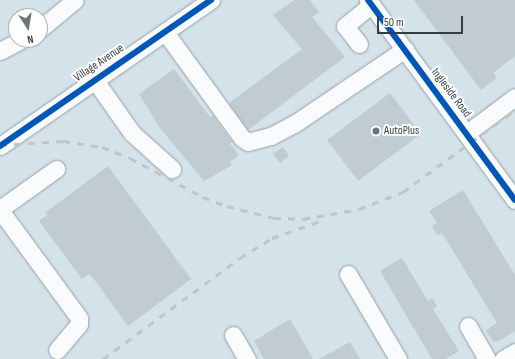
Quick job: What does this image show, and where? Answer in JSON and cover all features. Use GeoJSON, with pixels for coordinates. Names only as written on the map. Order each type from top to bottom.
{"type":"FeatureCollection","features":[{"type":"Feature","properties":{"kind":"street"},"geometry":{"type":"LineString","coordinates":[[48,22],[75,0]]}},
{"type":"Feature","properties":{"kind":"street","name":"Village Avenue"},"geometry":{"type":"LineString","coordinates":[[0,146],[94,79],[211,0]]}},
{"type":"Feature","properties":{"kind":"street"},"geometry":{"type":"LineString","coordinates":[[359,44],[346,26],[369,2]]}},
{"type":"Feature","properties":{"kind":"street","name":"Ingleside Road"},"geometry":{"type":"LineString","coordinates":[[369,2],[467,133],[512,189]]}},
{"type":"Feature","properties":{"kind":"street"},"geometry":{"type":"LineString","coordinates":[[165,32],[242,138],[248,142],[271,136],[294,124],[405,50]]}},
{"type":"Feature","properties":{"kind":"street"},"geometry":{"type":"LineString","coordinates":[[94,79],[132,133],[172,169]]}},
{"type":"Feature","properties":{"kind":"street"},"geometry":{"type":"LineString","coordinates":[[467,133],[515,97]]}},
{"type":"Feature","properties":{"kind":"street"},"geometry":{"type":"LineString","coordinates":[[56,169],[0,210],[79,318],[79,324],[57,350]]}},
{"type":"Feature","properties":{"kind":"street"},"geometry":{"type":"LineString","coordinates":[[348,274],[398,359]]}},
{"type":"Feature","properties":{"kind":"street"},"geometry":{"type":"LineString","coordinates":[[468,326],[487,359]]}},
{"type":"Feature","properties":{"kind":"street"},"geometry":{"type":"LineString","coordinates":[[234,335],[247,359]]}},
{"type":"Feature","properties":{"kind":"street"},"geometry":{"type":"LineString","coordinates":[[503,359],[515,352]]}},
{"type":"Feature","properties":{"kind":"building"},"geometry":{"type":"Polygon","coordinates":[[[294,0],[310,0],[319,12],[312,17],[345,57],[248,130],[229,103],[302,49],[273,15],[294,0]]]}},
{"type":"Feature","properties":{"kind":"building"},"geometry":{"type":"Polygon","coordinates":[[[414,0],[515,0],[515,56],[493,73],[497,78],[481,90],[414,0]]]}},
{"type":"Feature","properties":{"kind":"building"},"geometry":{"type":"Polygon","coordinates":[[[174,69],[210,117],[213,115],[232,142],[230,144],[239,155],[230,162],[232,165],[204,181],[160,128],[139,94],[174,69]]]}},
{"type":"Feature","properties":{"kind":"building"},"geometry":{"type":"Polygon","coordinates":[[[390,93],[421,134],[358,181],[327,140],[390,93]]]}},
{"type":"Feature","properties":{"kind":"building"},"geometry":{"type":"Polygon","coordinates":[[[283,147],[289,156],[280,163],[273,154],[283,147]]]}},
{"type":"Feature","properties":{"kind":"building"},"geometry":{"type":"Polygon","coordinates":[[[108,166],[191,279],[128,326],[90,274],[82,279],[39,221],[47,215],[45,213],[108,166]]]}},
{"type":"Feature","properties":{"kind":"building"},"geometry":{"type":"Polygon","coordinates":[[[463,190],[515,275],[515,331],[499,341],[493,342],[486,330],[497,323],[442,233],[437,235],[432,226],[437,223],[429,211],[463,190]]]}},
{"type":"Feature","properties":{"kind":"building"},"geometry":{"type":"Polygon","coordinates":[[[402,258],[428,301],[432,298],[437,306],[433,309],[459,351],[446,359],[432,359],[380,271],[402,258]]]}},
{"type":"Feature","properties":{"kind":"building"},"geometry":{"type":"Polygon","coordinates":[[[290,319],[313,359],[264,359],[254,341],[290,319]]]}},
{"type":"Feature","properties":{"kind":"building"},"geometry":{"type":"Polygon","coordinates":[[[350,342],[360,359],[319,359],[350,342]]]}},
{"type":"Feature","properties":{"kind":"railway"},"geometry":{"type":"LineString","coordinates":[[0,145],[63,141],[102,147],[130,158],[203,197],[227,206],[274,218],[303,219],[359,209],[403,192],[515,110]]}},
{"type":"Feature","properties":{"kind":"railway"},"geometry":{"type":"LineString","coordinates":[[103,359],[240,258],[272,238],[323,220]]}},
{"type":"Feature","properties":{"kind":"cycle path"},"geometry":{"type":"LineString","coordinates":[[0,146],[211,0]]}},
{"type":"Feature","properties":{"kind":"cycle path"},"geometry":{"type":"LineString","coordinates":[[368,0],[515,200]]}},
{"type":"Feature","properties":{"kind":"place","name":"AutoPlus"},"geometry":{"type":"Point","coordinates":[376,131]}}]}
